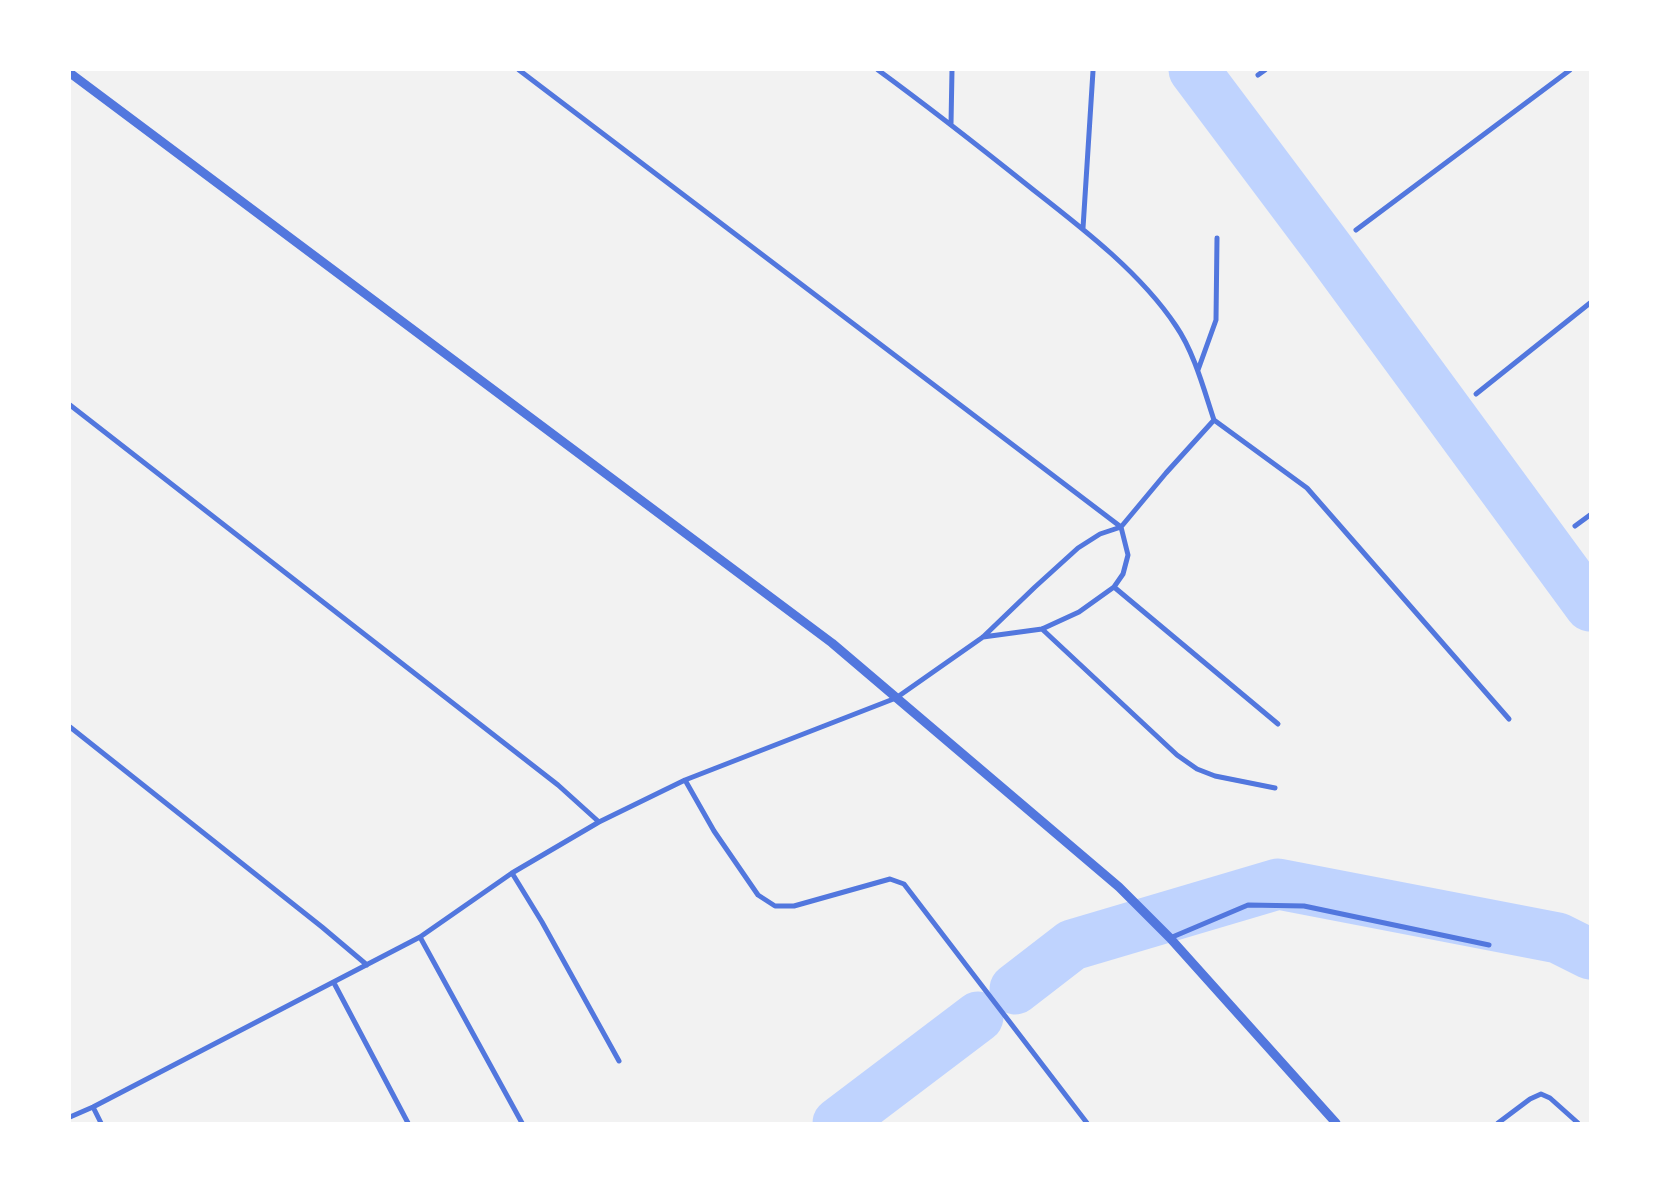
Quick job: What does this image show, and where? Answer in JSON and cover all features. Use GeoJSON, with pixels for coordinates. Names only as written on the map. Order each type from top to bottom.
{"type":"FeatureCollection","features":[{"type":"Feature","properties":{"kind":"street"},"geometry":{"type":"LineString","coordinates":[[519,70],[1121,527],[1128,554],[1123,574],[1114,587],[1079,612],[1042,629],[983,637]]}},
{"type":"Feature","properties":{"kind":"street"},"geometry":{"type":"LineString","coordinates":[[878,70],[951,124],[1083,228],[1150,292],[1177,327],[1198,370],[1214,420],[1307,488],[1509,719]]}},
{"type":"Feature","properties":{"kind":"street"},"geometry":{"type":"LineString","coordinates":[[951,124],[952,70]]}},
{"type":"Feature","properties":{"kind":"street"},"geometry":{"type":"LineString","coordinates":[[1258,76],[1265,70]]}},
{"type":"Feature","properties":{"kind":"street"},"geometry":{"type":"LineString","coordinates":[[1356,230],[1570,70]]}},
{"type":"Feature","properties":{"kind":"street"},"geometry":{"type":"LineString","coordinates":[[1083,228],[1093,71]]}},
{"type":"Feature","properties":{"kind":"street"},"geometry":{"type":"LineString","coordinates":[[70,73],[832,644],[1119,887],[1170,938],[1336,1123]]}},
{"type":"Feature","properties":{"kind":"street"},"geometry":{"type":"LineString","coordinates":[[1198,370],[1216,320],[1217,238]]}},
{"type":"Feature","properties":{"kind":"street"},"geometry":{"type":"LineString","coordinates":[[1476,394],[1590,303]]}},
{"type":"Feature","properties":{"kind":"street"},"geometry":{"type":"LineString","coordinates":[[70,404],[558,785],[599,822]]}},
{"type":"Feature","properties":{"kind":"street"},"geometry":{"type":"LineString","coordinates":[[70,1117],[93,1108],[420,937],[512,873],[599,822],[684,780],[896,698],[983,637],[1035,586],[1078,548],[1100,534],[1121,527],[1214,420]]}},
{"type":"Feature","properties":{"kind":"street"},"geometry":{"type":"LineString","coordinates":[[1575,526],[1590,515]]}},
{"type":"Feature","properties":{"kind":"street"},"geometry":{"type":"LineString","coordinates":[[1114,587],[1278,724]]}},
{"type":"Feature","properties":{"kind":"street"},"geometry":{"type":"LineString","coordinates":[[1042,629],[1177,755],[1197,769],[1215,776],[1275,788]]}},
{"type":"Feature","properties":{"kind":"street"},"geometry":{"type":"LineString","coordinates":[[70,727],[367,965]]}},
{"type":"Feature","properties":{"kind":"street"},"geometry":{"type":"LineString","coordinates":[[684,780],[714,831],[758,895],[776,906],[794,906],[890,879],[904,884],[1087,1123]]}},
{"type":"Feature","properties":{"kind":"street"},"geometry":{"type":"LineString","coordinates":[[512,873],[542,922],[619,1060]]}},
{"type":"Feature","properties":{"kind":"street"},"geometry":{"type":"LineString","coordinates":[[1170,938],[1248,905],[1304,906],[1489,945]]}},
{"type":"Feature","properties":{"kind":"street"},"geometry":{"type":"LineString","coordinates":[[420,937],[522,1123]]}},
{"type":"Feature","properties":{"kind":"street"},"geometry":{"type":"LineString","coordinates":[[334,983],[408,1123]]}},
{"type":"Feature","properties":{"kind":"street"},"geometry":{"type":"LineString","coordinates":[[1498,1123],[1530,1099],[1541,1094],[1550,1098],[1578,1123]]}},
{"type":"Feature","properties":{"kind":"street"},"geometry":{"type":"LineString","coordinates":[[93,1108],[101,1123]]}},
{"type":"Feature","properties":{"kind":"waterway"},"geometry":{"type":"LineString","coordinates":[[1194,70],[1329,250],[1590,606]]}},
{"type":"Feature","properties":{"kind":"waterway"},"geometry":{"type":"LineString","coordinates":[[1015,989],[1072,945],[1278,884],[1558,938],[1590,954]]}},
{"type":"Feature","properties":{"kind":"waterway"},"geometry":{"type":"LineString","coordinates":[[838,1123],[978,1017]]}}]}
